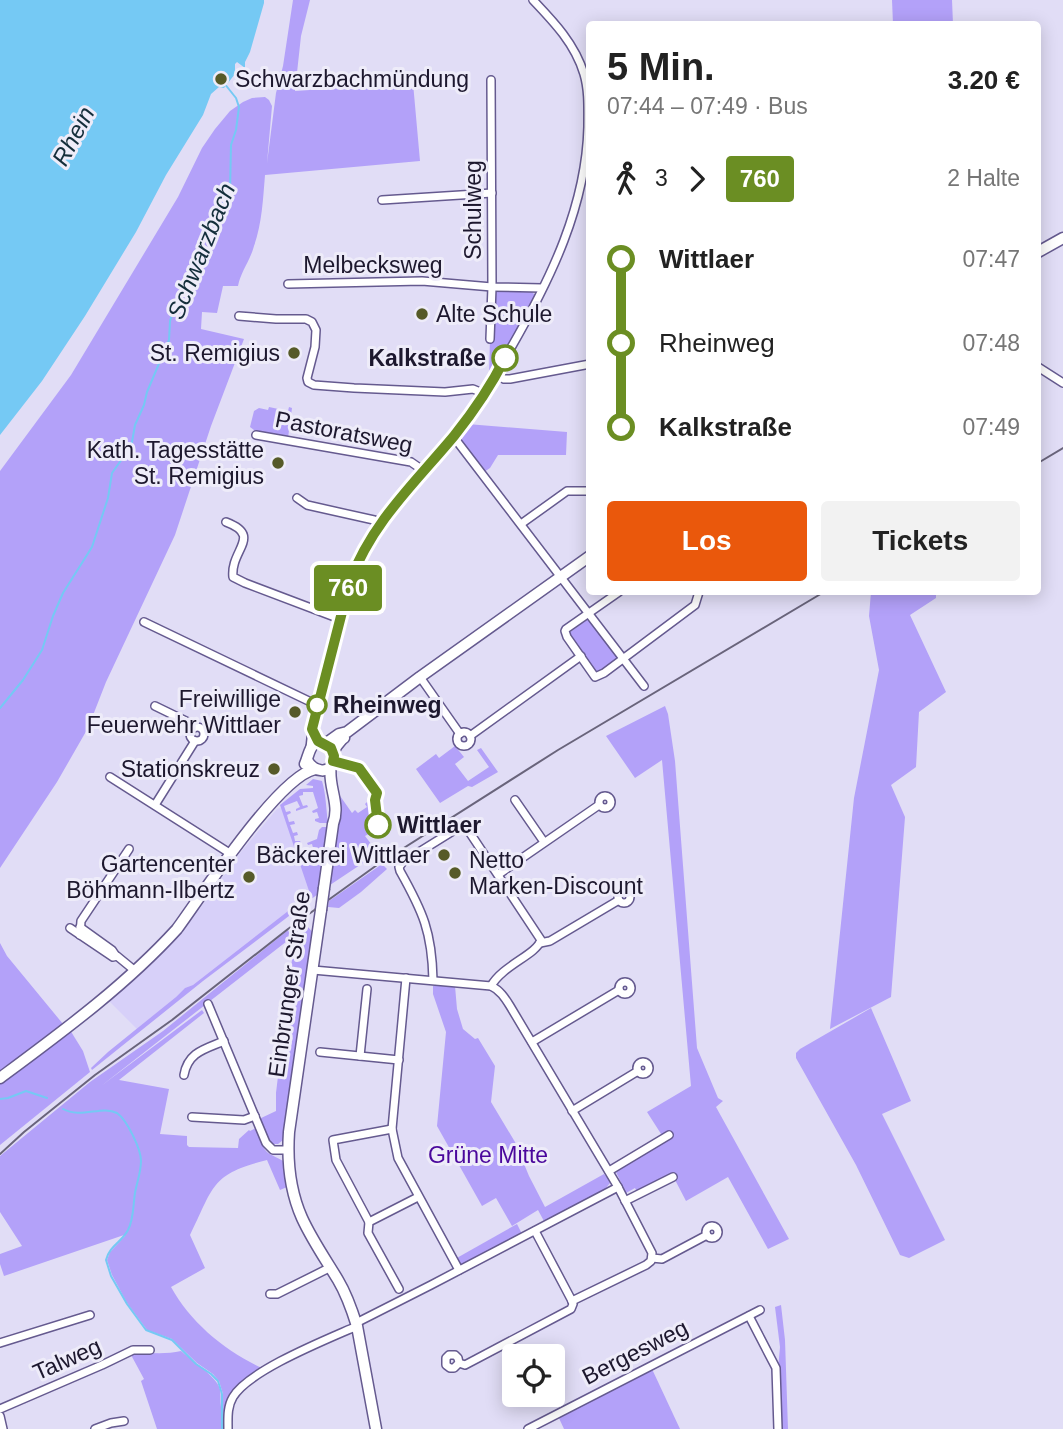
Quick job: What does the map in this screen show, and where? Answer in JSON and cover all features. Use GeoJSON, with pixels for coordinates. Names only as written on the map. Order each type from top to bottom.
{"type":"FeatureCollection","features":[{"type":"Feature","properties":{"kind":"main road"},"geometry":{"type":"LineString","coordinates":[[1041,250],[1063,238]]}},
{"type":"Feature","properties":{"kind":"main road"},"geometry":{"type":"LineString","coordinates":[[296,779],[299,771],[319,749],[339,734],[347,732],[586,559]]}},
{"type":"Feature","properties":{"kind":"main road"},"geometry":{"type":"LineString","coordinates":[[317,770],[309,764],[319,749]]}},
{"type":"Feature","properties":{"kind":"main road","name":"Einbrunger Straße"},"geometry":{"type":"LineString","coordinates":[[319,749],[334,759],[330,776],[335,798],[335,817],[298,1062],[288,1150],[292,1186],[298,1206],[309,1231],[347,1296],[357,1324],[376,1429]]}},
{"type":"Feature","properties":{"kind":"main road"},"geometry":{"type":"LineString","coordinates":[[0,1078],[68,1027],[177,929],[262,814],[296,779],[310,771],[331,766]]}},
{"type":"Feature","properties":{"kind":"main road","name":"Einbrunger Straße"},"geometry":{"type":"LineString","coordinates":[[317,770],[327,786],[332,824]]}},
{"type":"Feature","properties":{"kind":"street"},"geometry":{"type":"LineString","coordinates":[[533,0],[563,32],[586,79]]}},
{"type":"Feature","properties":{"kind":"street","name":"Schulweg"},"geometry":{"type":"LineString","coordinates":[[490,339],[491,80]]}},
{"type":"Feature","properties":{"kind":"street"},"geometry":{"type":"LineString","coordinates":[[319,749],[312,729],[317,705],[350,581],[359,559],[379,524],[453,436],[496,375],[542,288],[570,227],[586,154]]}},
{"type":"Feature","properties":{"kind":"street"},"geometry":{"type":"LineString","coordinates":[[382,200],[492,193]]}},
{"type":"Feature","properties":{"kind":"street","name":"Melbecksweg"},"geometry":{"type":"LineString","coordinates":[[288,284],[422,281],[542,288]]}},
{"type":"Feature","properties":{"kind":"street"},"geometry":{"type":"LineString","coordinates":[[239,316],[306,319],[312,322],[316,335],[307,378],[311,384],[445,391],[473,388],[485,394]]}},
{"type":"Feature","properties":{"kind":"street"},"geometry":{"type":"LineString","coordinates":[[496,375],[510,379],[586,365]]}},
{"type":"Feature","properties":{"kind":"street"},"geometry":{"type":"LineString","coordinates":[[1041,369],[1063,383]]}},
{"type":"Feature","properties":{"kind":"street","name":"Pastoratsweg"},"geometry":{"type":"LineString","coordinates":[[256,435],[411,462],[424,471]]}},
{"type":"Feature","properties":{"kind":"street"},"geometry":{"type":"LineString","coordinates":[[453,436],[644,686]]}},
{"type":"Feature","properties":{"kind":"street"},"geometry":{"type":"LineString","coordinates":[[521,524],[567,491],[586,491]]}},
{"type":"Feature","properties":{"kind":"street"},"geometry":{"type":"LineString","coordinates":[[297,498],[307,505],[374,520],[379,524]]}},
{"type":"Feature","properties":{"kind":"street"},"geometry":{"type":"LineString","coordinates":[[226,522],[239,527],[244,534],[234,564],[233,577],[340,619]]}},
{"type":"Feature","properties":{"kind":"street"},"geometry":{"type":"LineString","coordinates":[[615,595],[565,631],[595,677],[696,604],[698,595]]}},
{"type":"Feature","properties":{"kind":"street"},"geometry":{"type":"LineString","coordinates":[[144,621],[317,705]]}},
{"type":"Feature","properties":{"kind":"street"},"geometry":{"type":"LineString","coordinates":[[470,736],[581,656]]}},
{"type":"Feature","properties":{"kind":"street"},"geometry":{"type":"LineString","coordinates":[[420,677],[460,734]]}},
{"type":"Feature","properties":{"kind":"street"},"geometry":{"type":"LineString","coordinates":[[155,706],[192,724],[194,728],[201,728],[204,734],[201,740],[195,741],[155,805]]}},
{"type":"Feature","properties":{"kind":"street"},"geometry":{"type":"LineString","coordinates":[[460,734],[465,732],[470,736]]}},
{"type":"Feature","properties":{"kind":"street"},"geometry":{"type":"LineString","coordinates":[[460,734],[458,741],[462,746],[468,744],[470,736]]}},
{"type":"Feature","properties":{"kind":"street"},"geometry":{"type":"LineString","coordinates":[[110,777],[231,854]]}},
{"type":"Feature","properties":{"kind":"street"},"geometry":{"type":"LineString","coordinates":[[515,800],[544,842]]}},
{"type":"Feature","properties":{"kind":"street"},"geometry":{"type":"LineString","coordinates":[[499,874],[599,805]]}},
{"type":"Feature","properties":{"kind":"street"},"geometry":{"type":"LineString","coordinates":[[433,980],[432,952],[426,923],[400,872],[401,863],[461,825],[468,830],[499,874],[540,936],[540,943]]}},
{"type":"Feature","properties":{"kind":"street"},"geometry":{"type":"LineString","coordinates":[[80,931],[81,921],[129,849]]}},
{"type":"Feature","properties":{"kind":"street"},"geometry":{"type":"LineString","coordinates":[[491,986],[499,974],[540,943],[550,941],[619,900]]}},
{"type":"Feature","properties":{"kind":"street"},"geometry":{"type":"LineString","coordinates":[[70,928],[80,931],[134,970]]}},
{"type":"Feature","properties":{"kind":"street"},"geometry":{"type":"LineString","coordinates":[[313,970],[491,986],[504,996],[609,1171],[652,1253],[652,1258],[646,1265],[572,1301]]}},
{"type":"Feature","properties":{"kind":"street"},"geometry":{"type":"LineString","coordinates":[[406,978],[392,1129],[398,1157],[459,1270]]}},
{"type":"Feature","properties":{"kind":"street"},"geometry":{"type":"LineString","coordinates":[[360,1056],[367,989]]}},
{"type":"Feature","properties":{"kind":"street"},"geometry":{"type":"LineString","coordinates":[[532,1042],[619,990]]}},
{"type":"Feature","properties":{"kind":"street","name":"Einbrunger Straße"},"geometry":{"type":"LineString","coordinates":[[208,1004],[268,1146],[276,1150],[288,1150]]}},
{"type":"Feature","properties":{"kind":"street"},"geometry":{"type":"LineString","coordinates":[[184,1075],[186,1066],[198,1052],[224,1041]]}},
{"type":"Feature","properties":{"kind":"street"},"geometry":{"type":"LineString","coordinates":[[320,1052],[398,1060]]}},
{"type":"Feature","properties":{"kind":"street"},"geometry":{"type":"LineString","coordinates":[[572,1111],[638,1071]]}},
{"type":"Feature","properties":{"kind":"street"},"geometry":{"type":"LineString","coordinates":[[192,1117],[244,1120],[255,1116]]}},
{"type":"Feature","properties":{"kind":"street"},"geometry":{"type":"LineString","coordinates":[[392,1129],[333,1140],[336,1160],[369,1222],[368,1233],[400,1289]]}},
{"type":"Feature","properties":{"kind":"street"},"geometry":{"type":"LineString","coordinates":[[609,1171],[669,1135]]}},
{"type":"Feature","properties":{"kind":"street"},"geometry":{"type":"LineString","coordinates":[[625,1201],[673,1177]]}},
{"type":"Feature","properties":{"kind":"street"},"geometry":{"type":"LineString","coordinates":[[228,1429],[228,1410],[232,1399],[239,1389],[268,1368],[618,1188]]}},
{"type":"Feature","properties":{"kind":"street"},"geometry":{"type":"LineString","coordinates":[[369,1222],[418,1197]]}},
{"type":"Feature","properties":{"kind":"street"},"geometry":{"type":"LineString","coordinates":[[458,1363],[465,1365],[571,1309],[572,1301],[535,1231]]}},
{"type":"Feature","properties":{"kind":"street"},"geometry":{"type":"LineString","coordinates":[[652,1258],[662,1259],[707,1236]]}},
{"type":"Feature","properties":{"kind":"street"},"geometry":{"type":"LineString","coordinates":[[270,1294],[277,1294],[331,1268]]}},
{"type":"Feature","properties":{"kind":"street","name":"Bergesweg"},"geometry":{"type":"LineString","coordinates":[[528,1429],[760,1310]]}},
{"type":"Feature","properties":{"kind":"street"},"geometry":{"type":"LineString","coordinates":[[0,1343],[90,1315]]}},
{"type":"Feature","properties":{"kind":"street"},"geometry":{"type":"LineString","coordinates":[[749,1316],[776,1368],[778,1429]]}},
{"type":"Feature","properties":{"kind":"street","name":"Talweg"},"geometry":{"type":"LineString","coordinates":[[0,1409],[133,1350],[150,1350]]}},
{"type":"Feature","properties":{"kind":"street"},"geometry":{"type":"LineString","coordinates":[[0,1416],[3,1429]]}},
{"type":"Feature","properties":{"kind":"street"},"geometry":{"type":"LineString","coordinates":[[95,1429],[124,1421]]}},
{"type":"Feature","properties":{"kind":"shaded area"},"geometry":{"type":"Polygon","coordinates":[[[282,807],[310,894],[193,985],[185,988],[137,1029],[108,1000],[182,933],[240,853],[277,809],[282,807]]]}},
{"type":"Feature","properties":{"kind":"green space"},"geometry":{"type":"Polygon","coordinates":[[[293,0],[310,0],[301,36],[295,91],[413,83],[420,161],[265,175],[257,237],[238,286],[223,286],[217,313],[202,312],[201,329],[244,339],[211,426],[175,535],[106,682],[88,728],[57,782],[0,868],[0,471],[71,375],[178,197],[202,148],[230,111],[252,98],[265,97],[272,106],[267,163],[276,93],[293,0]]]}},
{"type":"Feature","properties":{"kind":"green space"},"geometry":{"type":"Polygon","coordinates":[[[892,0],[952,0],[953,21],[893,21],[892,0]]]}},
{"type":"Feature","properties":{"kind":"green space"},"geometry":{"type":"Polygon","coordinates":[[[495,291],[531,291],[535,295],[492,375],[489,376],[490,339],[495,291]]]}},
{"type":"Feature","properties":{"kind":"green space"},"geometry":{"type":"Polygon","coordinates":[[[269,407],[288,411],[289,407],[292,408],[288,438],[258,433],[250,427],[254,411],[259,408],[268,410],[269,407]]]}},
{"type":"Feature","properties":{"kind":"green space"},"geometry":{"type":"Polygon","coordinates":[[[467,424],[567,432],[566,455],[498,455],[484,472],[459,438],[467,424]]]}},
{"type":"Feature","properties":{"kind":"green space"},"geometry":{"type":"Polygon","coordinates":[[[871,595],[936,595],[936,598],[910,615],[946,692],[919,712],[916,767],[891,785],[905,817],[891,997],[830,1029],[854,798],[879,670],[869,616],[871,595]]]}},
{"type":"Feature","properties":{"kind":"green space"},"geometry":{"type":"Polygon","coordinates":[[[588,619],[618,658],[599,674],[569,634],[588,619]]]}},
{"type":"Feature","properties":{"kind":"green space"},"geometry":{"type":"Polygon","coordinates":[[[665,706],[675,761],[697,1048],[718,1098],[723,1101],[716,1107],[789,1239],[768,1249],[728,1177],[686,1201],[673,1176],[638,1194],[635,1188],[626,1193],[616,1172],[623,1164],[663,1137],[647,1112],[691,1086],[662,760],[635,778],[606,736],[665,706]]]}},
{"type":"Feature","properties":{"kind":"green space"},"geometry":{"type":"Polygon","coordinates":[[[455,746],[464,757],[455,764],[468,781],[489,767],[477,750],[481,748],[498,772],[440,803],[416,769],[436,754],[439,758],[455,746]]]}},
{"type":"Feature","properties":{"kind":"green space"},"geometry":{"type":"Polygon","coordinates":[[[313,779],[322,781],[328,823],[315,821],[319,818],[317,812],[312,811],[318,808],[313,792],[303,792],[303,795],[299,796],[303,806],[308,807],[296,811],[300,807],[297,801],[284,806],[286,812],[291,813],[287,815],[289,822],[294,821],[295,824],[290,825],[293,833],[297,832],[298,835],[294,836],[295,841],[301,843],[296,844],[298,850],[303,849],[304,852],[299,853],[301,860],[311,859],[311,856],[315,855],[312,844],[307,843],[317,839],[322,827],[327,827],[318,894],[92,1070],[108,1052],[185,988],[193,985],[310,894],[280,805],[300,789],[313,788],[306,785],[313,779]]]}},
{"type":"Feature","properties":{"kind":"green space"},"geometry":{"type":"Polygon","coordinates":[[[338,793],[352,813],[355,810],[358,813],[367,807],[367,802],[372,832],[365,836],[378,853],[327,887],[338,793]]]}},
{"type":"Feature","properties":{"kind":"green space"},"geometry":{"type":"Polygon","coordinates":[[[382,864],[387,869],[361,892],[339,908],[328,907],[329,901],[382,864]]]}},
{"type":"Feature","properties":{"kind":"green space"},"geometry":{"type":"Polygon","coordinates":[[[303,921],[314,934],[283,1140],[273,1144],[268,1140],[259,1119],[276,1111],[294,943],[291,930],[303,921]]]}},
{"type":"Feature","properties":{"kind":"green space"},"geometry":{"type":"Polygon","coordinates":[[[288,930],[291,938],[101,1086],[202,1010],[204,1013],[119,1080],[169,1089],[160,1134],[187,1136],[189,1147],[238,1148],[239,1139],[249,1130],[256,1128],[265,1150],[283,1161],[287,1187],[280,1190],[267,1160],[234,1171],[216,1185],[190,1235],[205,1268],[171,1287],[188,1312],[210,1335],[263,1370],[234,1391],[227,1429],[157,1429],[141,1381],[144,1379],[130,1353],[181,1351],[218,1384],[221,1407],[223,1394],[219,1381],[172,1339],[147,1330],[127,1303],[107,1260],[124,1235],[4,1276],[0,1254],[22,1246],[0,1212],[0,1156],[90,1082],[163,1031],[288,930]]]}},
{"type":"Feature","properties":{"kind":"green space"},"geometry":{"type":"Polygon","coordinates":[[[0,943],[7,956],[63,1024],[0,1071],[0,943]]]}},
{"type":"Feature","properties":{"kind":"green space","name":"Grüne Mitte"},"geometry":{"type":"Polygon","coordinates":[[[433,986],[455,986],[457,1009],[463,1029],[475,1039],[478,1038],[495,1066],[491,1102],[515,1142],[545,1207],[604,1174],[610,1183],[602,1193],[545,1223],[538,1210],[512,1226],[496,1198],[482,1206],[437,1126],[446,1032],[433,994],[433,986]]]}},
{"type":"Feature","properties":{"kind":"green space"},"geometry":{"type":"Polygon","coordinates":[[[871,1008],[911,1101],[882,1114],[945,1240],[909,1258],[900,1255],[856,1165],[796,1058],[800,1049],[871,1008]]]}},
{"type":"Feature","properties":{"kind":"green space"},"geometry":{"type":"Polygon","coordinates":[[[70,1030],[83,1051],[90,1072],[0,1145],[0,1080],[70,1030]]]}},
{"type":"Feature","properties":{"kind":"green space"},"geometry":{"type":"Polygon","coordinates":[[[517,1224],[522,1234],[464,1265],[458,1264],[455,1259],[517,1224]]]}},
{"type":"Feature","properties":{"kind":"green space"},"geometry":{"type":"Polygon","coordinates":[[[781,1305],[788,1429],[779,1429],[780,1347],[775,1307],[781,1305]]]}},
{"type":"Feature","properties":{"kind":"green space"},"geometry":{"type":"Polygon","coordinates":[[[652,1369],[680,1429],[564,1429],[558,1416],[652,1369]]]}},
{"type":"Feature","properties":{"kind":"water","name":"Rhein"},"geometry":{"type":"Polygon","coordinates":[[[0,0],[264,0],[264,3],[245,68],[237,62],[235,74],[224,88],[219,87],[211,94],[203,115],[85,316],[42,381],[0,435],[0,0]]]}},
{"type":"Feature","properties":{"kind":"waterway","name":"Schwarzbach"},"geometry":{"type":"LineString","coordinates":[[0,708],[23,680],[42,650],[63,593],[92,547],[108,498],[112,473],[132,442],[135,425],[169,340],[170,321],[176,303],[186,287],[192,261],[230,192],[231,145],[239,107],[236,98],[224,83]]}},
{"type":"Feature","properties":{"kind":"waterway","name":"Schwarzbach"},"geometry":{"type":"LineString","coordinates":[[0,1099],[26,1091],[47,1098]]}},
{"type":"Feature","properties":{"kind":"waterway","name":"Schwarzbach"},"geometry":{"type":"LineString","coordinates":[[63,1109],[77,1113],[105,1110],[117,1113],[133,1135],[141,1161],[131,1221],[128,1230],[106,1260],[111,1276],[146,1330],[172,1340],[218,1381],[222,1394],[222,1429]]}},
{"type":"Feature","properties":{"kind":"tram line"},"geometry":{"type":"LineString","coordinates":[[1041,461],[1063,448]]}},
{"type":"Feature","properties":{"kind":"tram line"},"geometry":{"type":"LineString","coordinates":[[0,1154],[95,1075],[377,865],[558,750],[819,595]]}},
{"type":"Feature","properties":{"kind":"bus line","name":"760"},"geometry":{"type":"LineString","coordinates":[[378,825],[375,800],[377,793],[364,774],[357,767],[333,761],[334,752],[328,745],[316,739],[312,729],[350,581],[379,524],[468,418],[505,358]]}},
{"type":"Feature","properties":{"kind":"place","name":"Schwarzbachmündung"},"geometry":{"type":"Point","coordinates":[221,79]}},
{"type":"Feature","properties":{"kind":"place","name":"Alte Schule"},"geometry":{"type":"Point","coordinates":[422,314]}},
{"type":"Feature","properties":{"kind":"place","name":"St. Remigius"},"geometry":{"type":"Point","coordinates":[294,353]}},
{"type":"Feature","properties":{"kind":"place","name":"Kalkstraße"},"geometry":{"type":"Point","coordinates":[505,358]}},
{"type":"Feature","properties":{"kind":"place","name":"Kath. Tagesstätte St. Remigius"},"geometry":{"type":"Point","coordinates":[278,463]}},
{"type":"Feature","properties":{"kind":"place","name":"Rheinweg"},"geometry":{"type":"Point","coordinates":[317,705]}},
{"type":"Feature","properties":{"kind":"place","name":"Freiwillige Feuerwehr Wittlaer"},"geometry":{"type":"Point","coordinates":[295,712]}},
{"type":"Feature","properties":{"kind":"place","name":"Stationskreuz"},"geometry":{"type":"Point","coordinates":[274,769]}},
{"type":"Feature","properties":{"kind":"place","name":"Wittlaer"},"geometry":{"type":"Point","coordinates":[378,825]}},
{"type":"Feature","properties":{"kind":"place","name":"Bäckerei Wittlaer"},"geometry":{"type":"Point","coordinates":[444,855]}},
{"type":"Feature","properties":{"kind":"place","name":"Netto Marken-Discount"},"geometry":{"type":"Point","coordinates":[455,873]}},
{"type":"Feature","properties":{"kind":"place","name":"Gartencenter Böhmann-Ilbertz"},"geometry":{"type":"Point","coordinates":[249,877]}}]}
